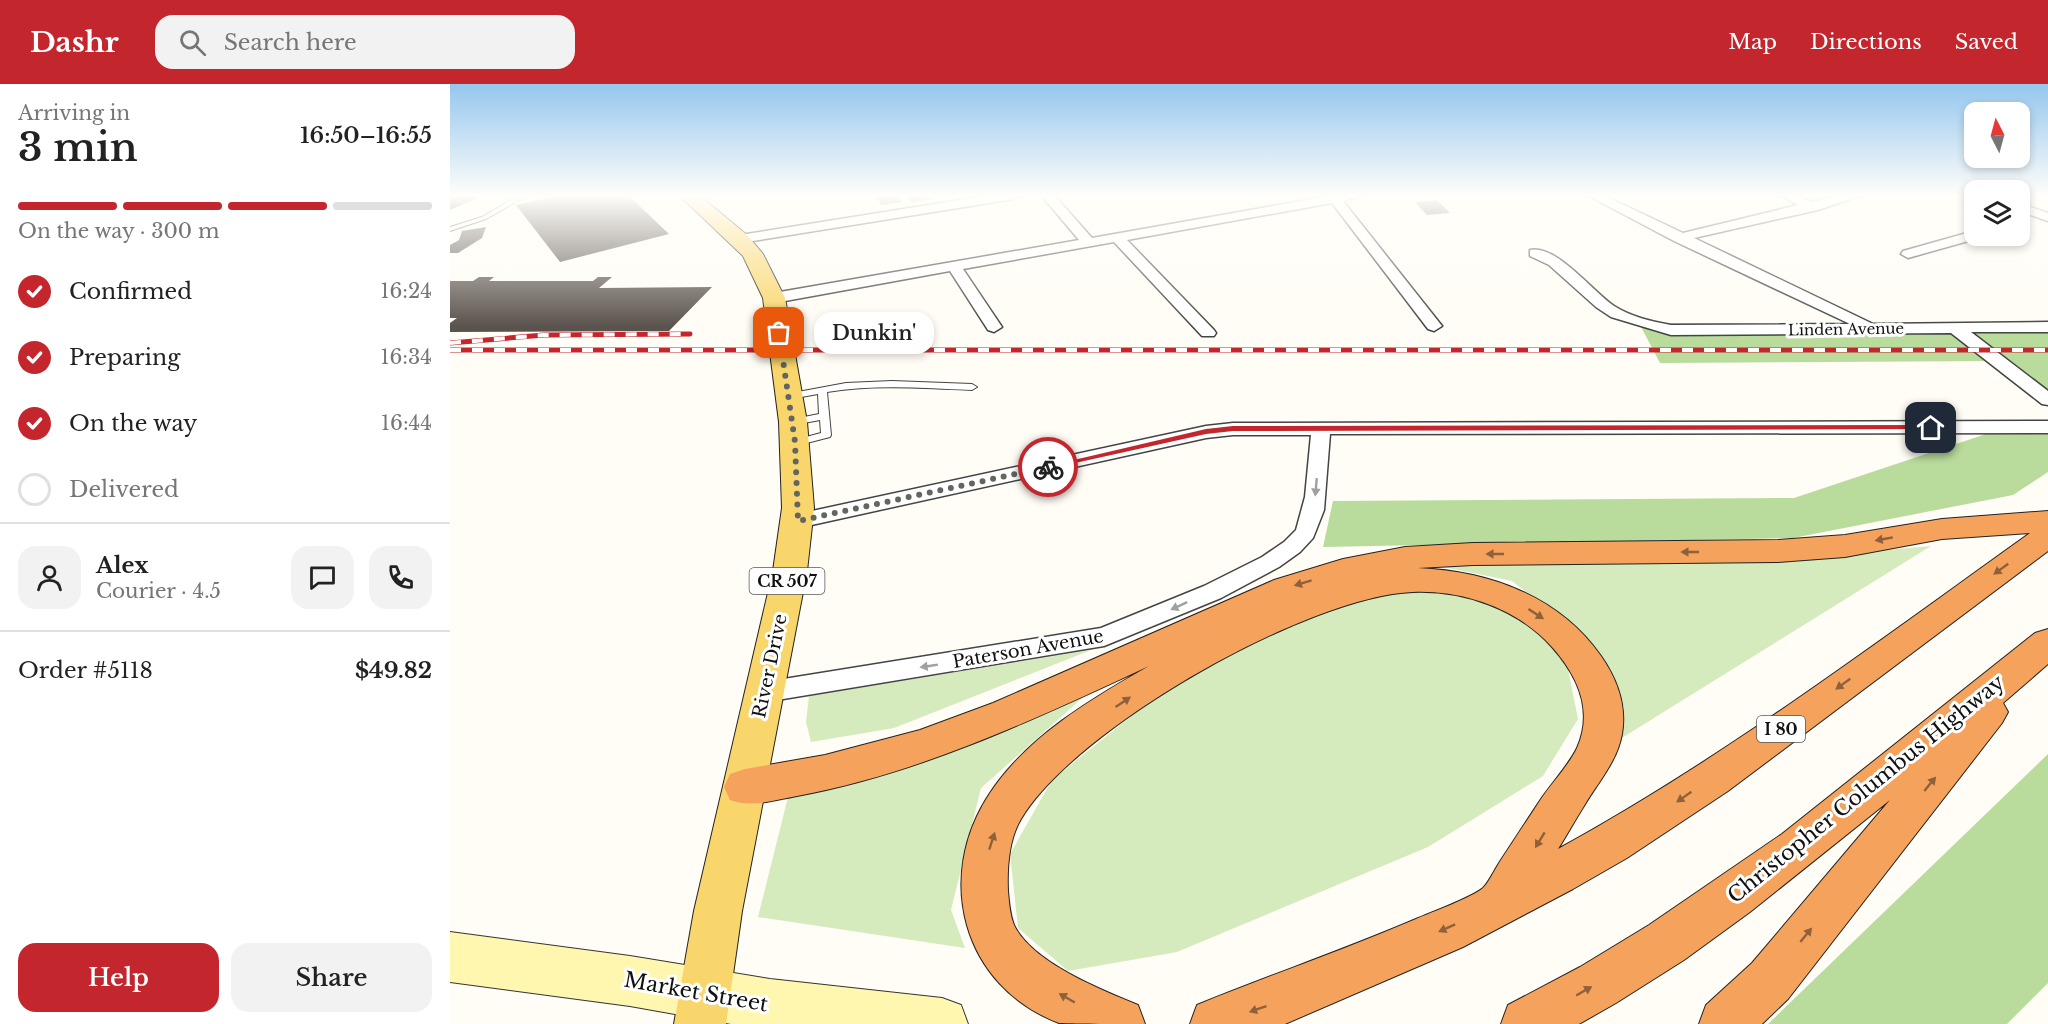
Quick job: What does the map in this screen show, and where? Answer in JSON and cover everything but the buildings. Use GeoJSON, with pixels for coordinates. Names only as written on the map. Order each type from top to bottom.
{"type":"FeatureCollection","features":[{"type":"Feature","properties":{"kind":"highway"},"geometry":{"type":"LineString","coordinates":[[745,787],[825,773],[924,746],[1007,714],[1286,589],[1364,566],[1405,558],[1473,554],[1778,551],[1845,546],[1942,529],[2048,521]]}},
{"type":"Feature","properties":{"kind":"highway","name":"I 80"},"geometry":{"type":"LineString","coordinates":[[1216,1024],[1300,994],[1500,904],[1663,811],[1843,685],[2048,535]]}},
{"type":"Feature","properties":{"kind":"highway"},"geometry":{"type":"LineString","coordinates":[[1119,1024],[1098,1016],[1039,982],[1000,948],[990,928],[986,907],[985,862],[1003,811],[1022,784],[1063,746],[1135,694],[1197,657],[1252,630],[1296,610],[1344,594],[1391,583],[1423,580],[1455,583],[1498,594],[1538,614],[1556,628],[1585,660],[1595,679],[1602,698],[1604,718],[1603,737],[1596,757],[1586,774],[1570,790],[1500,904]]}},
{"type":"Feature","properties":{"kind":"highway"},"geometry":{"type":"LineString","coordinates":[[1725,1024],[1770,981],[2042,647]]}},
{"type":"Feature","properties":{"kind":"highway","name":"Christopher Columbus Highway"},"geometry":{"type":"LineString","coordinates":[[1530,1022],[1649,954],[1735,896],[1874,788],[2042,647]]}},
{"type":"Feature","properties":{"kind":"main road","name":"River Drive"},"geometry":{"type":"LineString","coordinates":[[702,1010],[718,911],[765,692],[798,521],[805,413],[774,298],[759,262],[740,239]]}},
{"type":"Feature","properties":{"kind":"main road","name":"Market Street"},"geometry":{"type":"LineString","coordinates":[[450,957],[630,981],[702,1010],[942,1024]]}},
{"type":"Feature","properties":{"kind":"street"},"geometry":{"type":"LineString","coordinates":[[1085,239],[1089,243]]}},
{"type":"Feature","properties":{"kind":"street"},"geometry":{"type":"LineString","coordinates":[[774,298],[1108,239]]}},
{"type":"Feature","properties":{"kind":"street"},"geometry":{"type":"LineString","coordinates":[[1119,239],[1208,333]]}},
{"type":"Feature","properties":{"kind":"street"},"geometry":{"type":"LineString","coordinates":[[1366,239],[1434,326]]}},
{"type":"Feature","properties":{"kind":"street"},"geometry":{"type":"LineString","coordinates":[[1680,239],[1871,328]]}},
{"type":"Feature","properties":{"kind":"street"},"geometry":{"type":"LineString","coordinates":[[1908,254],[1961,239]]}},
{"type":"Feature","properties":{"kind":"street","name":"Linden Avenue"},"geometry":{"type":"LineString","coordinates":[[1535,253],[1551,258],[1612,311],[1644,324],[1689,331],[2048,327]]}},
{"type":"Feature","properties":{"kind":"street"},"geometry":{"type":"LineString","coordinates":[[955,267],[994,327]]}},
{"type":"Feature","properties":{"kind":"street"},"geometry":{"type":"LineString","coordinates":[[1955,328],[2048,400]]}},
{"type":"Feature","properties":{"kind":"street"},"geometry":{"type":"LineString","coordinates":[[798,521],[1206,432],[1233,429],[2048,428]]}},
{"type":"Feature","properties":{"kind":"street","name":"Paterson Avenue"},"geometry":{"type":"LineString","coordinates":[[765,692],[1104,637],[1145,622],[1268,565],[1290,551],[1306,532],[1313,512],[1321,429]]}},
{"type":"Feature","properties":{"kind":"lane"},"geometry":{"type":"LineString","coordinates":[[805,413],[892,384],[972,387]]}},
{"type":"Feature","properties":{"kind":"green space"},"geometry":{"type":"Polygon","coordinates":[[[1639,323],[2048,326],[2048,400],[1997,361],[1660,363],[1639,323]]]}},
{"type":"Feature","properties":{"kind":"green space"},"geometry":{"type":"Polygon","coordinates":[[[2048,427],[2048,472],[2013,495],[1793,538],[1323,547],[1333,501],[1794,498],[2001,429],[2048,427]]]}},
{"type":"Feature","properties":{"kind":"green space"},"geometry":{"type":"Polygon","coordinates":[[[1931,546],[1617,741],[1624,708],[1591,643],[1512,581],[1424,563],[1797,558],[1931,546]]]}},
{"type":"Feature","properties":{"kind":"green space"},"geometry":{"type":"Polygon","coordinates":[[[1443,587],[1512,607],[1565,654],[1578,719],[1543,776],[1428,847],[1177,952],[1068,971],[1018,928],[1010,854],[1052,780],[1165,689],[1278,628],[1368,595],[1443,587]]]}},
{"type":"Feature","properties":{"kind":"green space"},"geometry":{"type":"Polygon","coordinates":[[[1091,650],[894,728],[811,742],[806,722],[809,696],[1091,650]]]}},
{"type":"Feature","properties":{"kind":"green space"},"geometry":{"type":"Polygon","coordinates":[[[1089,692],[981,788],[951,910],[965,948],[758,917],[788,797],[1089,692]]]}},
{"type":"Feature","properties":{"kind":"green space"},"geometry":{"type":"Polygon","coordinates":[[[2048,754],[2048,983],[2007,1024],[1768,1024],[2048,754]]]}},
{"type":"Feature","properties":{"kind":"railway"},"geometry":{"type":"LineString","coordinates":[[450,343],[544,335],[690,334]]}},
{"type":"Feature","properties":{"kind":"railway"},"geometry":{"type":"LineString","coordinates":[[450,350],[2048,350]]}},
{"type":"Feature","properties":{"kind":"way so far"},"geometry":{"type":"LineString","coordinates":[[779,333],[795,442],[798,521],[1048,467]]}},
{"type":"Feature","properties":{"kind":"place","name":"Dunkin'"},"geometry":{"type":"Point","coordinates":[779,333]}},
{"type":"Feature","properties":{"kind":"route"},"geometry":{"type":"LineString","coordinates":[[1048,467],[1206,432],[1233,429],[1931,428]]}}]}
